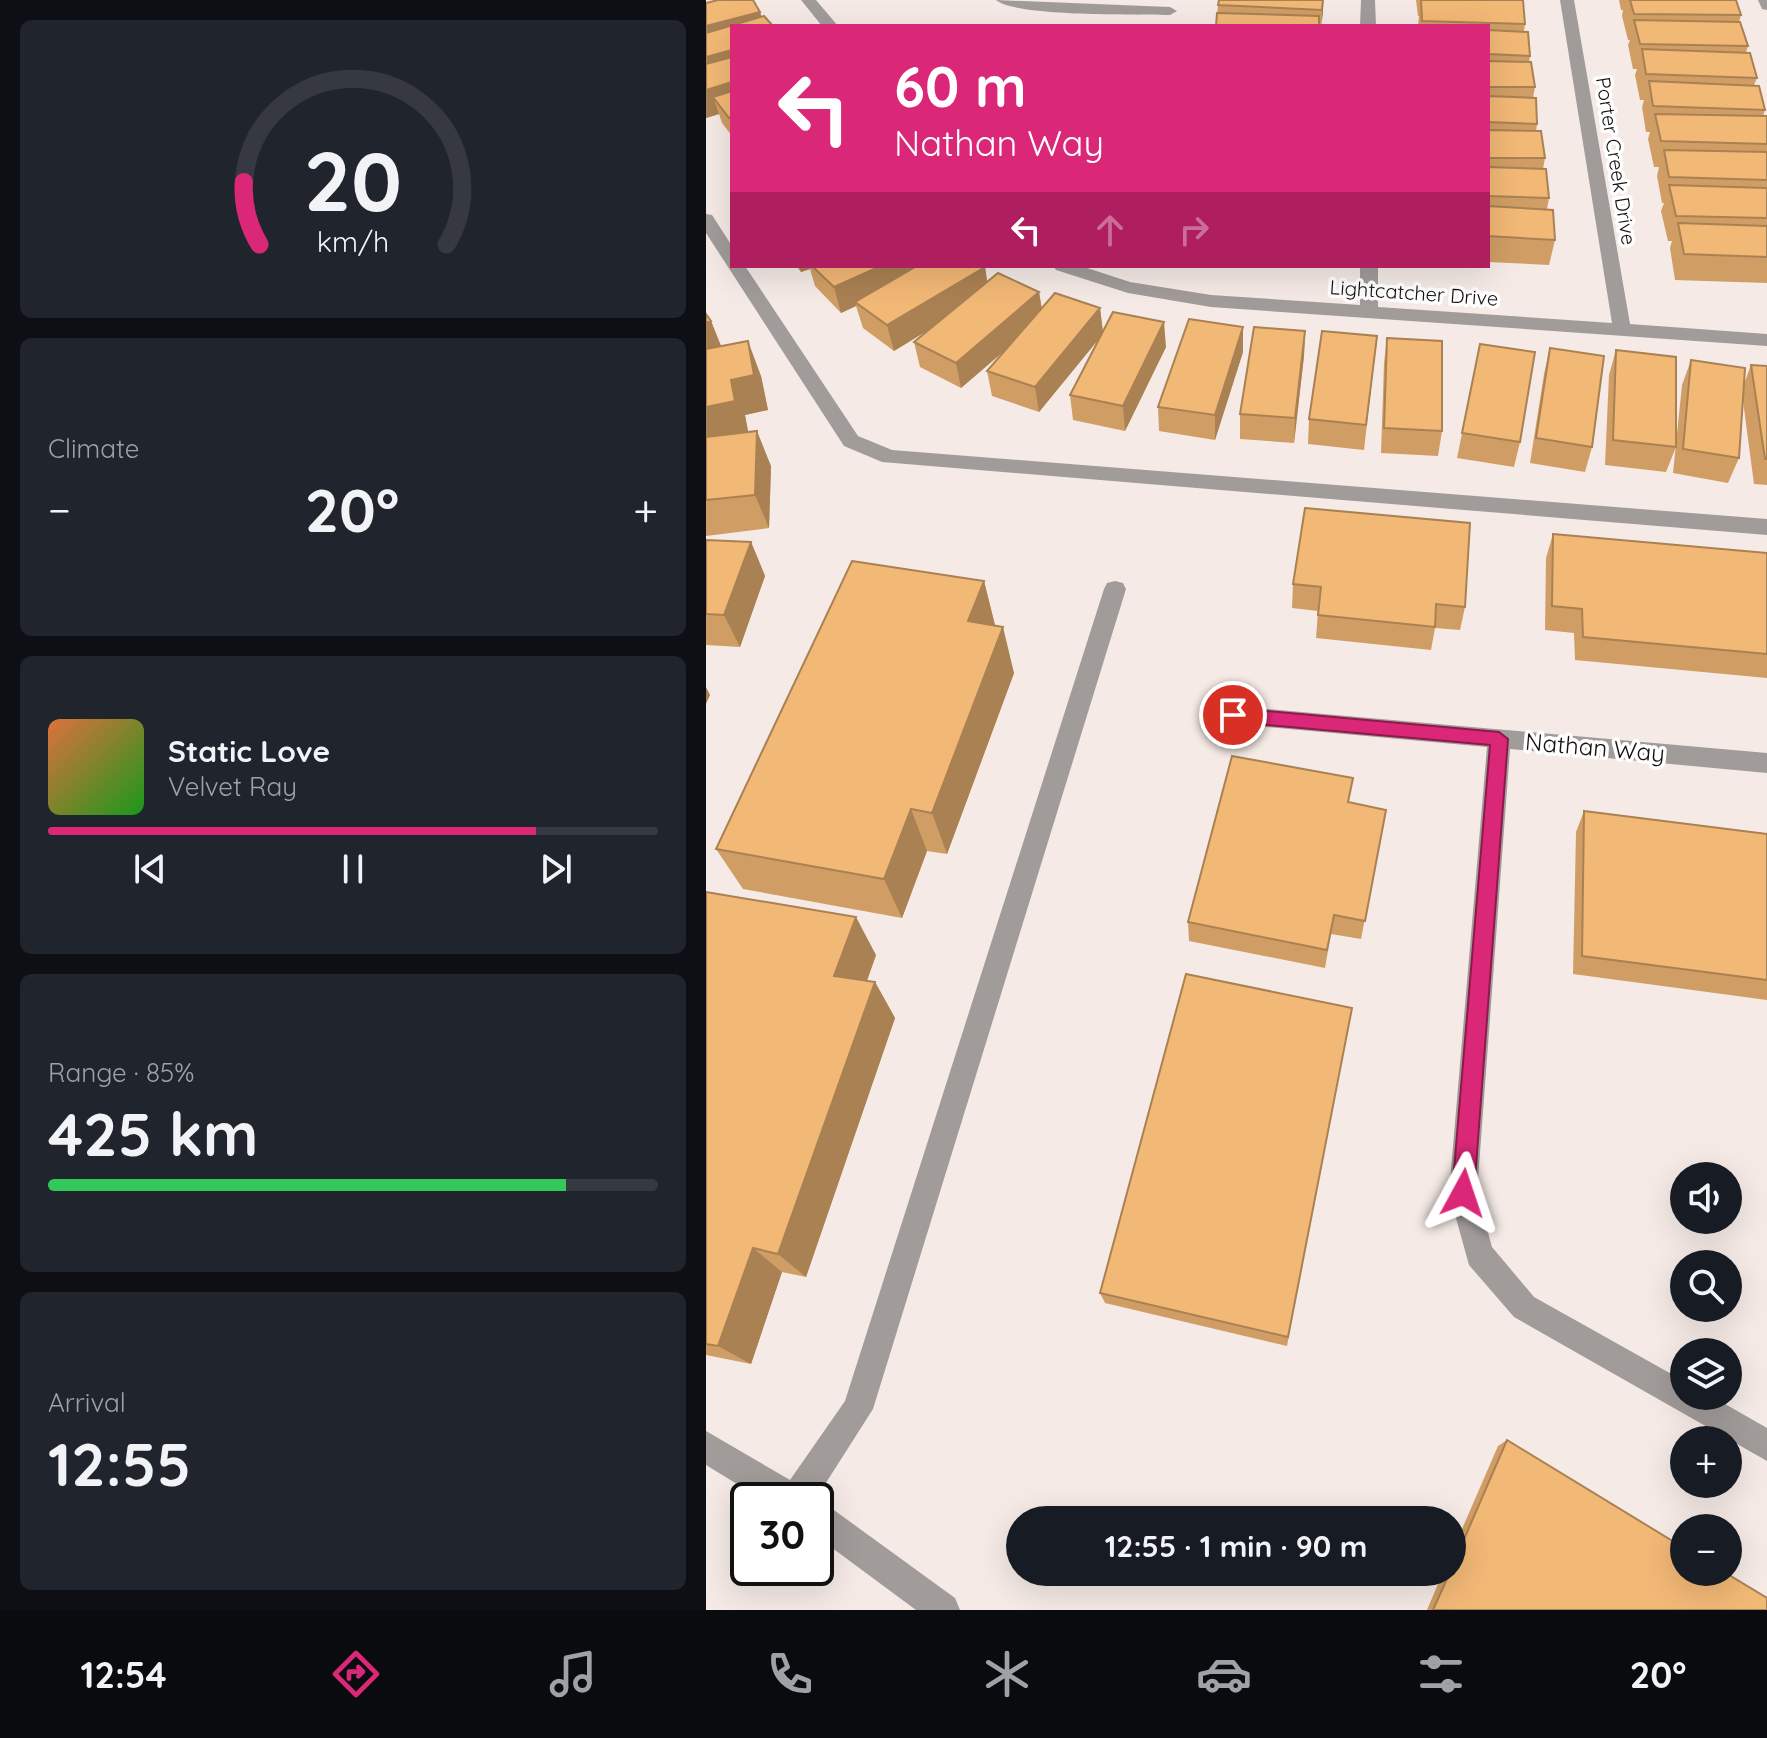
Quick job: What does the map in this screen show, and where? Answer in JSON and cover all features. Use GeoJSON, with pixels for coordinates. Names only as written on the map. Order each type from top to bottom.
{"type":"FeatureCollection","features":[{"type":"Feature","properties":{"kind":"street"},"geometry":{"type":"LineString","coordinates":[[808,0],[828,24]]}},
{"type":"Feature","properties":{"kind":"street"},"geometry":{"type":"LineString","coordinates":[[1003,0],[1051,7],[1170,12]]}},
{"type":"Feature","properties":{"kind":"street"},"geometry":{"type":"LineString","coordinates":[[1368,0],[1368,24]]}},
{"type":"Feature","properties":{"kind":"street","name":"Porter Creek Drive"},"geometry":{"type":"LineString","coordinates":[[1567,0],[1622,330]]}},
{"type":"Feature","properties":{"kind":"street"},"geometry":{"type":"LineString","coordinates":[[706,219],[730,257]]}},
{"type":"Feature","properties":{"kind":"street"},"geometry":{"type":"LineString","coordinates":[[737,268],[851,441],[889,457],[1767,527]]}},
{"type":"Feature","properties":{"kind":"street","name":"Lightcatcher Drive"},"geometry":{"type":"LineString","coordinates":[[1069,268],[1128,287],[1211,301],[1767,340]]}},
{"type":"Feature","properties":{"kind":"street"},"geometry":{"type":"LineString","coordinates":[[1369,268],[1369,312]]}},
{"type":"Feature","properties":{"kind":"street"},"geometry":{"type":"LineString","coordinates":[[807,1482],[858,1409],[1115,589]]}},
{"type":"Feature","properties":{"kind":"street","name":"Nathan Way"},"geometry":{"type":"LineString","coordinates":[[1233,715],[1767,763]]}},
{"type":"Feature","properties":{"kind":"street"},"geometry":{"type":"LineString","coordinates":[[1499,739],[1463,1193],[1479,1255],[1524,1307],[1767,1445]]}},
{"type":"Feature","properties":{"kind":"street"},"geometry":{"type":"LineString","coordinates":[[706,1447],[765,1482]]}},
{"type":"Feature","properties":{"kind":"street"},"geometry":{"type":"LineString","coordinates":[[834,1529],[943,1610]]}},
{"type":"Feature","properties":{"kind":"building"},"geometry":{"type":"Polygon","coordinates":[[[753,0],[760,12],[706,26],[706,3],[753,0]]]}},
{"type":"Feature","properties":{"kind":"building"},"geometry":{"type":"Polygon","coordinates":[[[1219,0],[1323,0],[1322,10],[1218,5],[1219,0]]]}},
{"type":"Feature","properties":{"kind":"building"},"geometry":{"type":"Polygon","coordinates":[[[1421,0],[1523,0],[1525,24],[1422,21],[1421,0]]]}},
{"type":"Feature","properties":{"kind":"building"},"geometry":{"type":"Polygon","coordinates":[[[1630,0],[1736,0],[1741,15],[1634,14],[1630,0]]]}},
{"type":"Feature","properties":{"kind":"building"},"geometry":{"type":"Polygon","coordinates":[[[1217,13],[1319,16],[1319,24],[1216,24],[1217,13]]]}},
{"type":"Feature","properties":{"kind":"building"},"geometry":{"type":"Polygon","coordinates":[[[764,16],[771,24],[737,24],[764,16]]]}},
{"type":"Feature","properties":{"kind":"building"},"geometry":{"type":"Polygon","coordinates":[[[1634,20],[1740,22],[1748,46],[1640,44],[1634,20]]]}},
{"type":"Feature","properties":{"kind":"building"},"geometry":{"type":"Polygon","coordinates":[[[730,26],[730,51],[706,57],[706,33],[730,26]]]}},
{"type":"Feature","properties":{"kind":"building"},"geometry":{"type":"Polygon","coordinates":[[[1490,30],[1528,32],[1530,56],[1490,54],[1490,30]]]}},
{"type":"Feature","properties":{"kind":"building"},"geometry":{"type":"Polygon","coordinates":[[[1642,49],[1750,53],[1757,78],[1646,74],[1642,49]]]}},
{"type":"Feature","properties":{"kind":"building"},"geometry":{"type":"Polygon","coordinates":[[[730,58],[730,83],[706,90],[706,64],[730,58]]]}},
{"type":"Feature","properties":{"kind":"building"},"geometry":{"type":"Polygon","coordinates":[[[1490,61],[1531,62],[1535,87],[1490,87],[1490,61]]]}},
{"type":"Feature","properties":{"kind":"building"},"geometry":{"type":"Polygon","coordinates":[[[1649,81],[1759,86],[1765,110],[1653,106],[1649,81]]]}},
{"type":"Feature","properties":{"kind":"building"},"geometry":{"type":"Polygon","coordinates":[[[730,92],[730,118],[729,118],[713,97],[730,92]]]}},
{"type":"Feature","properties":{"kind":"building"},"geometry":{"type":"Polygon","coordinates":[[[1490,96],[1536,98],[1537,124],[1490,122],[1490,96]]]}},
{"type":"Feature","properties":{"kind":"building"},"geometry":{"type":"Polygon","coordinates":[[[1655,114],[1767,116],[1767,144],[1661,141],[1655,114]]]}},
{"type":"Feature","properties":{"kind":"building"},"geometry":{"type":"Polygon","coordinates":[[[1490,130],[1541,131],[1545,158],[1490,158],[1490,130]]]}},
{"type":"Feature","properties":{"kind":"building"},"geometry":{"type":"Polygon","coordinates":[[[1664,150],[1767,152],[1767,180],[1669,177],[1664,150]]]}},
{"type":"Feature","properties":{"kind":"building"},"geometry":{"type":"Polygon","coordinates":[[[1490,167],[1546,169],[1549,198],[1490,196],[1490,167]]]}},
{"type":"Feature","properties":{"kind":"building"},"geometry":{"type":"Polygon","coordinates":[[[1669,185],[1767,188],[1767,218],[1676,216],[1669,185]]]}},
{"type":"Feature","properties":{"kind":"building"},"geometry":{"type":"Polygon","coordinates":[[[1490,206],[1553,210],[1555,240],[1490,236],[1490,206]]]}},
{"type":"Feature","properties":{"kind":"building"},"geometry":{"type":"Polygon","coordinates":[[[1678,223],[1767,226],[1767,257],[1684,254],[1678,223]]]}},
{"type":"Feature","properties":{"kind":"building"},"geometry":{"type":"Polygon","coordinates":[[[814,268],[877,268],[834,287],[814,268]]]}},
{"type":"Feature","properties":{"kind":"building"},"geometry":{"type":"Polygon","coordinates":[[[914,268],[983,268],[887,325],[855,302],[914,268]]]}},
{"type":"Feature","properties":{"kind":"building"},"geometry":{"type":"Polygon","coordinates":[[[998,273],[1039,292],[956,363],[914,342],[998,273]]]}},
{"type":"Feature","properties":{"kind":"building"},"geometry":{"type":"Polygon","coordinates":[[[1055,293],[1100,308],[1035,387],[987,371],[1055,293]]]}},
{"type":"Feature","properties":{"kind":"building"},"geometry":{"type":"Polygon","coordinates":[[[1113,312],[1164,322],[1123,406],[1070,395],[1113,312]]]}},
{"type":"Feature","properties":{"kind":"building"},"geometry":{"type":"Polygon","coordinates":[[[1189,319],[1243,327],[1215,415],[1158,407],[1189,319]]]}},
{"type":"Feature","properties":{"kind":"building"},"geometry":{"type":"Polygon","coordinates":[[[1254,327],[1305,331],[1295,418],[1240,414],[1254,327]]]}},
{"type":"Feature","properties":{"kind":"building"},"geometry":{"type":"Polygon","coordinates":[[[1322,331],[1377,336],[1366,425],[1309,419],[1322,331]]]}},
{"type":"Feature","properties":{"kind":"building"},"geometry":{"type":"Polygon","coordinates":[[[1387,338],[1442,341],[1442,431],[1384,428],[1387,338]]]}},
{"type":"Feature","properties":{"kind":"building"},"geometry":{"type":"Polygon","coordinates":[[[748,341],[754,375],[731,380],[735,401],[706,407],[706,349],[748,341]]]}},
{"type":"Feature","properties":{"kind":"building"},"geometry":{"type":"Polygon","coordinates":[[[1480,344],[1535,352],[1520,442],[1462,433],[1480,344]]]}},
{"type":"Feature","properties":{"kind":"building"},"geometry":{"type":"Polygon","coordinates":[[[1550,348],[1604,356],[1592,447],[1536,438],[1550,348]]]}},
{"type":"Feature","properties":{"kind":"building"},"geometry":{"type":"Polygon","coordinates":[[[1616,350],[1676,357],[1676,447],[1613,440],[1616,350]]]}},
{"type":"Feature","properties":{"kind":"building"},"geometry":{"type":"Polygon","coordinates":[[[1691,360],[1745,368],[1739,458],[1683,449],[1691,360]]]}},
{"type":"Feature","properties":{"kind":"building"},"geometry":{"type":"Polygon","coordinates":[[[1751,365],[1767,366],[1767,459],[1765,459],[1751,365]]]}},
{"type":"Feature","properties":{"kind":"building"},"geometry":{"type":"Polygon","coordinates":[[[757,431],[755,495],[706,500],[706,437],[757,431]]]}},
{"type":"Feature","properties":{"kind":"building"},"geometry":{"type":"Polygon","coordinates":[[[1305,508],[1470,523],[1465,607],[1436,604],[1435,627],[1318,615],[1321,587],[1293,584],[1305,508]]]}},
{"type":"Feature","properties":{"kind":"building"},"geometry":{"type":"Polygon","coordinates":[[[1553,534],[1767,553],[1767,654],[1583,637],[1582,609],[1552,606],[1553,534]]]}},
{"type":"Feature","properties":{"kind":"building"},"geometry":{"type":"Polygon","coordinates":[[[706,540],[751,542],[724,615],[706,614],[706,540]]]}},
{"type":"Feature","properties":{"kind":"building"},"geometry":{"type":"Polygon","coordinates":[[[852,561],[984,581],[968,621],[1003,627],[932,813],[911,809],[884,879],[716,849],[852,561]]]}},
{"type":"Feature","properties":{"kind":"building"},"geometry":{"type":"Polygon","coordinates":[[[1232,756],[1353,778],[1348,802],[1386,810],[1365,921],[1334,915],[1327,950],[1188,922],[1232,756]]]}},
{"type":"Feature","properties":{"kind":"building"},"geometry":{"type":"Polygon","coordinates":[[[1584,811],[1767,834],[1767,980],[1582,956],[1584,811]]]}},
{"type":"Feature","properties":{"kind":"building"},"geometry":{"type":"Polygon","coordinates":[[[706,892],[856,917],[834,976],[875,982],[778,1254],[753,1248],[718,1346],[706,1344],[706,892]]]}},
{"type":"Feature","properties":{"kind":"building"},"geometry":{"type":"Polygon","coordinates":[[[1186,974],[1352,1008],[1288,1337],[1100,1293],[1186,974]]]}},
{"type":"Feature","properties":{"kind":"building"},"geometry":{"type":"Polygon","coordinates":[[[1507,1440],[1670,1539],[1670,1586],[1742,1586],[1742,1583],[1767,1598],[1767,1610],[1433,1610],[1444,1586],[1466,1586],[1466,1535],[1507,1440]]]}},
{"type":"Feature","properties":{"kind":"route"},"geometry":{"type":"LineString","coordinates":[[1233,715],[1499,739],[1463,1193]]}}]}
